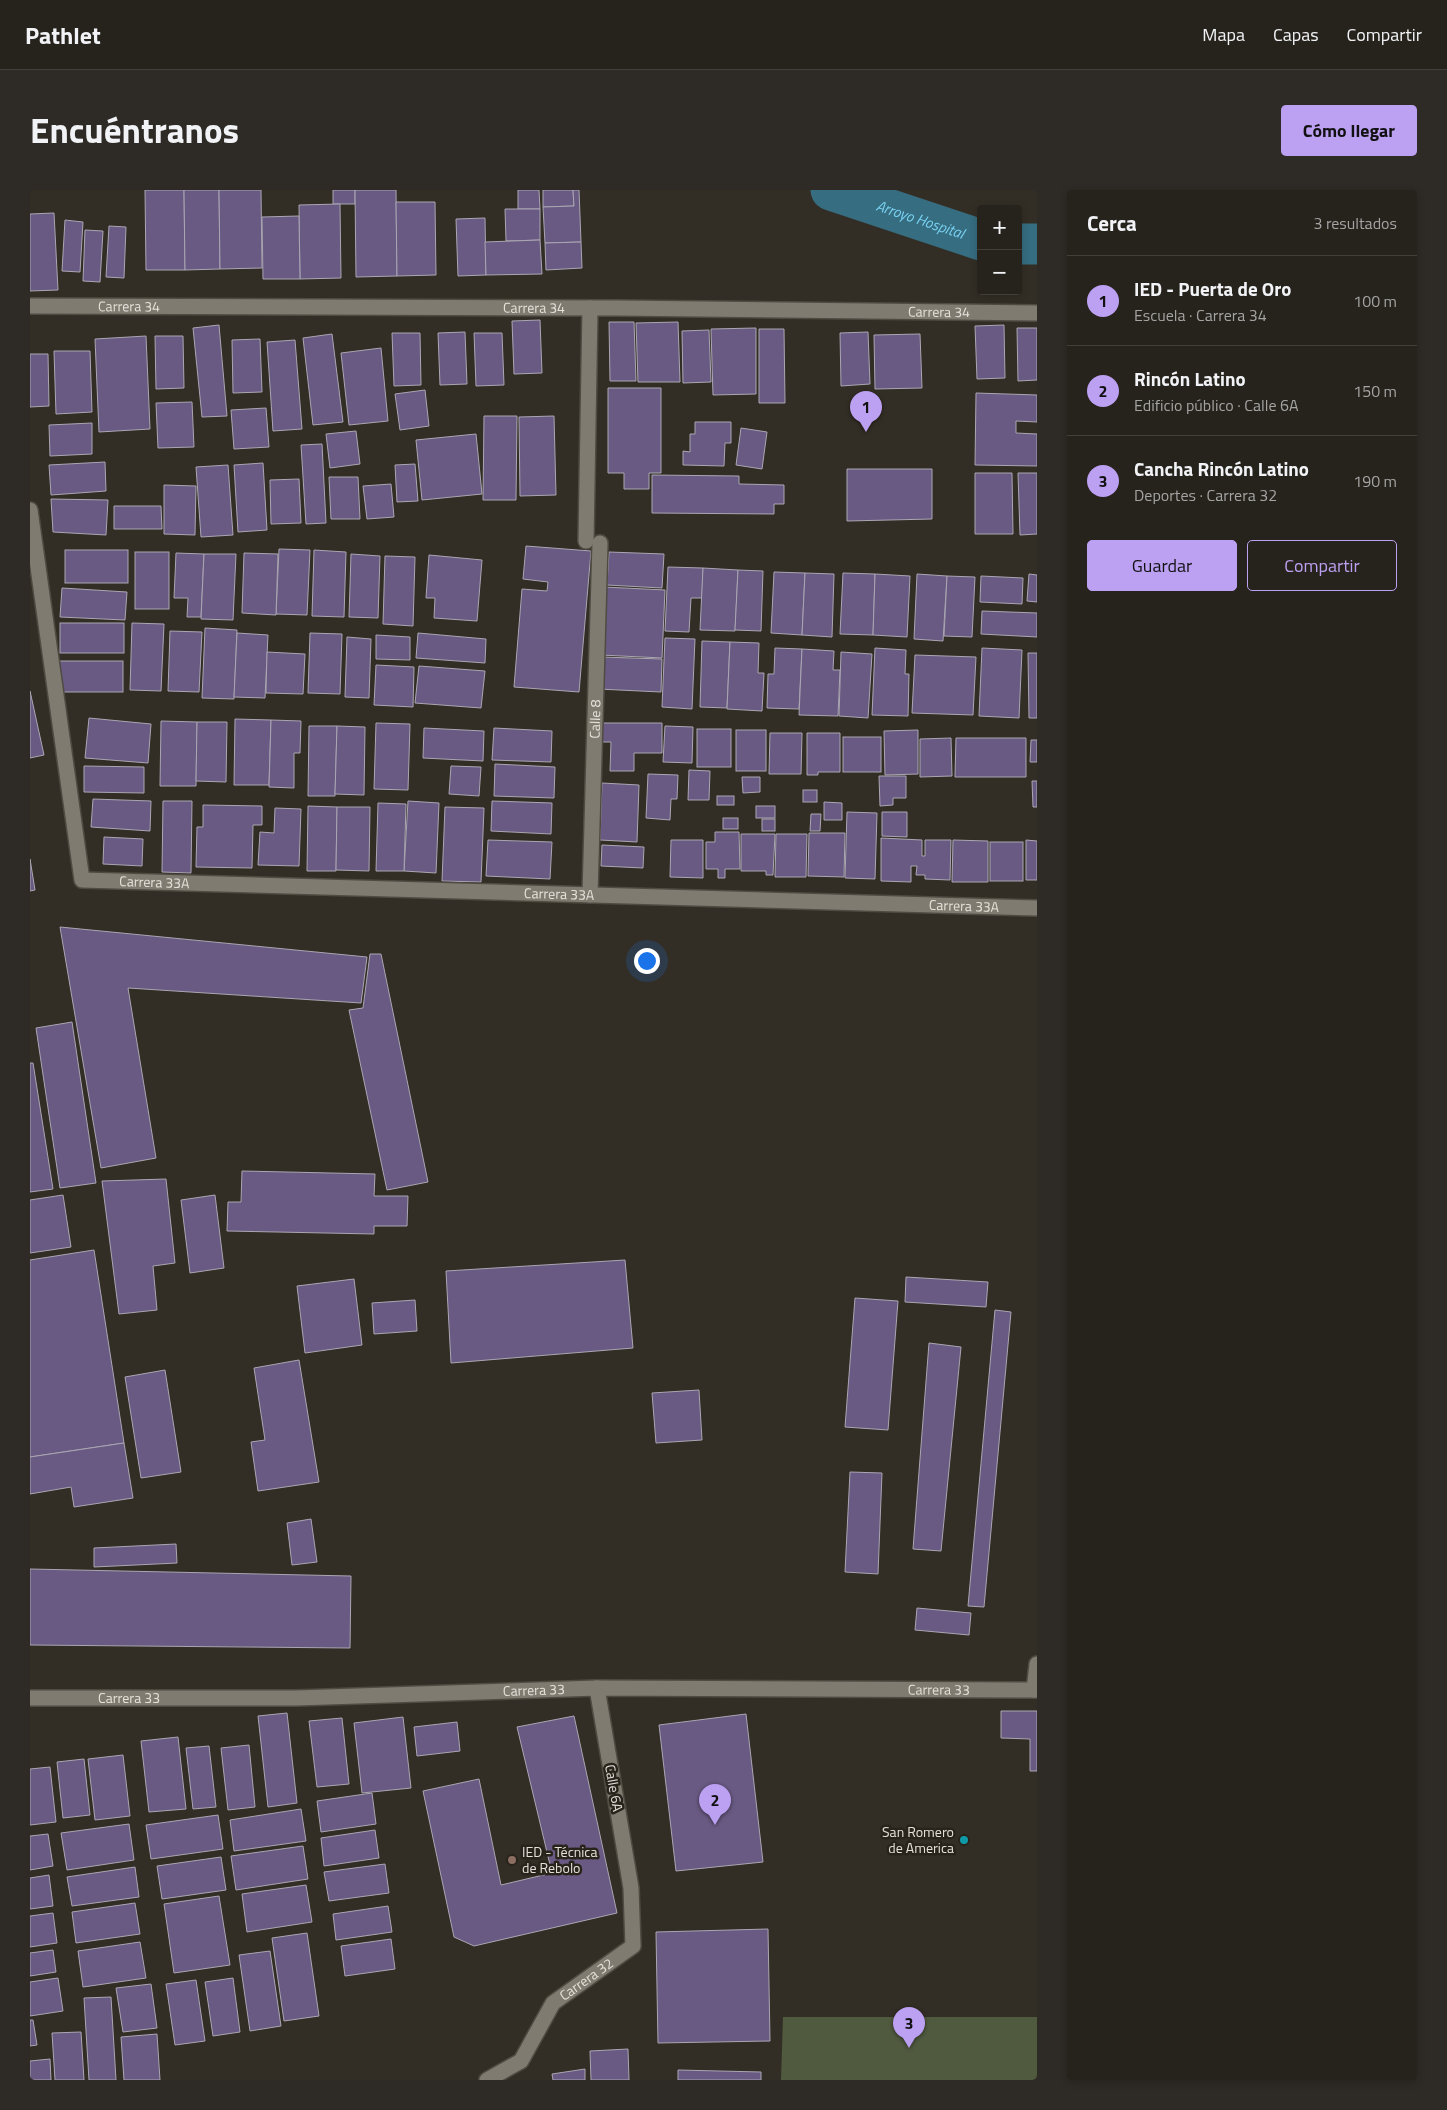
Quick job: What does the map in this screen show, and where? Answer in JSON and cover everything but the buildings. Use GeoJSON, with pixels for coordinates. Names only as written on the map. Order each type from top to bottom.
{"type":"FeatureCollection","features":[{"type":"Feature","properties":{"kind":"street","name":"Carrera 34"},"geometry":{"type":"LineString","coordinates":[[30,306],[590,308],[1037,313]]}},
{"type":"Feature","properties":{"kind":"street","name":"Calle 8"},"geometry":{"type":"LineString","coordinates":[[590,308],[593,542],[590,895]]}},
{"type":"Feature","properties":{"kind":"street","name":"Carrera 33A"},"geometry":{"type":"LineString","coordinates":[[30,510],[82,880],[1037,908]]}},
{"type":"Feature","properties":{"kind":"street"},"geometry":{"type":"LineString","coordinates":[[1036,1690],[1037,1664]]}},
{"type":"Feature","properties":{"kind":"street","name":"Carrera 33"},"geometry":{"type":"LineString","coordinates":[[30,1698],[296,1698],[597,1688],[1036,1690]]}},
{"type":"Feature","properties":{"kind":"street","name":"Calle 6A"},"geometry":{"type":"LineString","coordinates":[[597,1688],[631,1888]]}},
{"type":"Feature","properties":{"kind":"street","name":"Carrera 32"},"geometry":{"type":"LineString","coordinates":[[487,2080],[521,2061],[553,2003],[633,1946],[631,1888]]}},
{"type":"Feature","properties":{"kind":"green space"},"geometry":{"type":"Polygon","coordinates":[[[783,2017],[1037,2017],[1037,2080],[781,2080],[783,2017]]]}},
{"type":"Feature","properties":{"kind":"waterway","name":"Arroyo Hospital"},"geometry":{"type":"LineString","coordinates":[[831,190],[977,239]]}},
{"type":"Feature","properties":{"kind":"waterway","name":"Arroyo Hospital"},"geometry":{"type":"LineString","coordinates":[[1022,244],[1037,244]]}},
{"type":"Feature","properties":{"kind":"place","name":"IED - Puerta de Oro"},"geometry":{"type":"Point","coordinates":[866,432]}},
{"type":"Feature","properties":{"kind":"place","name":"Rincón Latino"},"geometry":{"type":"Point","coordinates":[715,1825]}},
{"type":"Feature","properties":{"kind":"place","name":"San Romero de America"},"geometry":{"type":"Point","coordinates":[964,1840]}},
{"type":"Feature","properties":{"kind":"place","name":"IED - Técnica de Rebolo"},"geometry":{"type":"Point","coordinates":[512,1860]}},
{"type":"Feature","properties":{"kind":"place","name":"Cancha Rincón Latino"},"geometry":{"type":"Point","coordinates":[909,2048]}}]}
